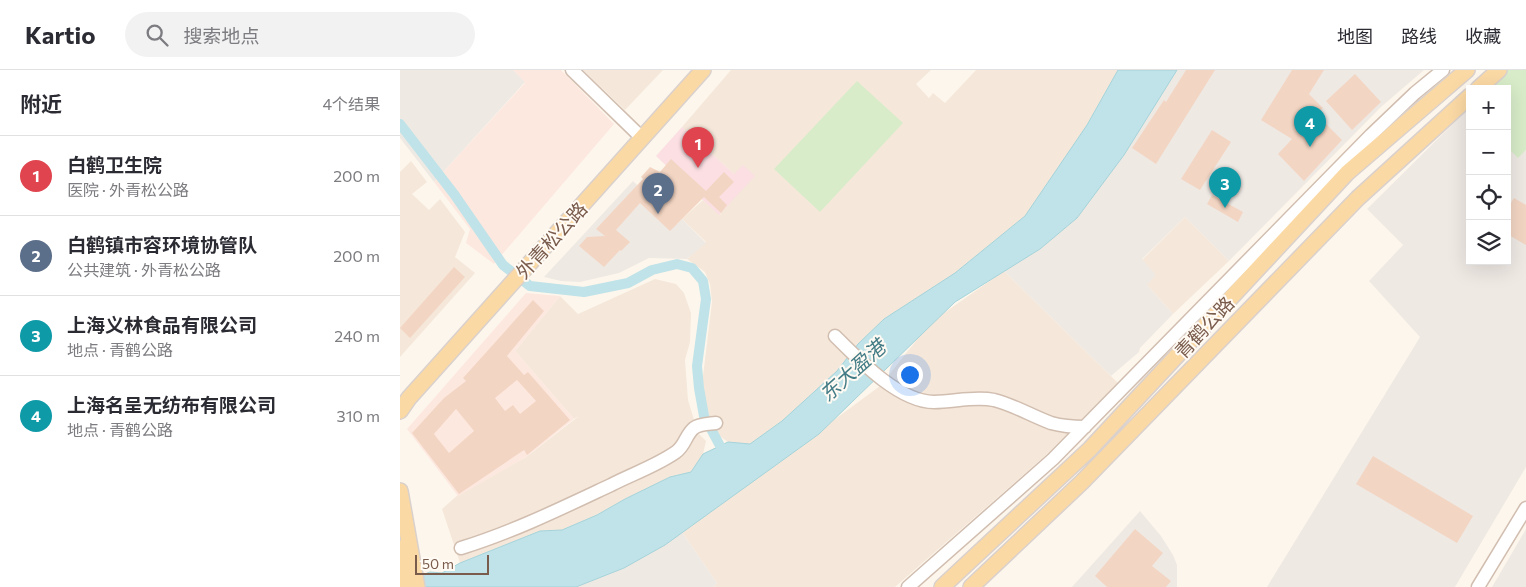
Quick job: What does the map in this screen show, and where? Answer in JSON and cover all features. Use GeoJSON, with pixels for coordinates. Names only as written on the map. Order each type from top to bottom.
{"type":"FeatureCollection","features":[{"type":"Feature","properties":{"kind":"main road","name":"外青松公路"},"geometry":{"type":"LineString","coordinates":[[638,135],[689,70]]}},
{"type":"Feature","properties":{"kind":"main road","name":"外青松公路"},"geometry":{"type":"LineString","coordinates":[[400,411],[514,274],[638,135],[703,70]]}},
{"type":"Feature","properties":{"kind":"main road","name":"青鹤公路"},"geometry":{"type":"LineString","coordinates":[[942,587],[1090,449],[1347,173],[1467,70]]}},
{"type":"Feature","properties":{"kind":"main road"},"geometry":{"type":"LineString","coordinates":[[1482,85],[1499,70]]}},
{"type":"Feature","properties":{"kind":"main road","name":"青鹤公路"},"geometry":{"type":"LineString","coordinates":[[971,587],[1106,458],[1358,198],[1466,100]]}},
{"type":"Feature","properties":{"kind":"main road","name":"外青松公路"},"geometry":{"type":"LineString","coordinates":[[400,394],[514,274]]}},
{"type":"Feature","properties":{"kind":"main road"},"geometry":{"type":"LineString","coordinates":[[400,490],[406,587]]}},
{"type":"Feature","properties":{"kind":"main road"},"geometry":{"type":"LineString","coordinates":[[405,555],[418,587]]}},
{"type":"Feature","properties":{"kind":"street"},"geometry":{"type":"LineString","coordinates":[[572,70],[638,135]]}},
{"type":"Feature","properties":{"kind":"street"},"geometry":{"type":"LineString","coordinates":[[908,587],[1053,460],[1371,136],[1415,93],[1442,70]]}},
{"type":"Feature","properties":{"kind":"street"},"geometry":{"type":"LineString","coordinates":[[835,336],[884,381],[921,401],[994,400],[1051,423],[1081,431]]}},
{"type":"Feature","properties":{"kind":"street"},"geometry":{"type":"LineString","coordinates":[[460,548],[488,540],[533,522],[676,452],[682,447],[693,429],[716,423]]}},
{"type":"Feature","properties":{"kind":"street"},"geometry":{"type":"LineString","coordinates":[[1478,587],[1526,508]]}},
{"type":"Feature","properties":{"kind":"shaded area"},"geometry":{"type":"Polygon","coordinates":[[[400,70],[513,70],[525,82],[434,182],[400,138],[400,70]]]}},
{"type":"Feature","properties":{"kind":"shaded area"},"geometry":{"type":"Polygon","coordinates":[[[513,70],[561,70],[614,124],[494,264],[466,243],[470,229],[434,182],[525,83],[513,70]]]}},
{"type":"Feature","properties":{"kind":"shaded area"},"geometry":{"type":"Polygon","coordinates":[[[583,70],[663,70],[625,110],[583,70]]]}},
{"type":"Feature","properties":{"kind":"shaded area"},"geometry":{"type":"Polygon","coordinates":[[[731,70],[931,70],[916,84],[929,98],[933,93],[945,103],[976,70],[1118,70],[1087,125],[1025,216],[955,273],[884,319],[858,344],[837,371],[782,421],[750,444],[728,442],[717,434],[709,419],[702,384],[712,302],[710,284],[705,272],[687,259],[706,242],[682,219],[703,200],[720,215],[734,174],[682,127],[731,70]]]}},
{"type":"Feature","properties":{"kind":"shaded area"},"geometry":{"type":"Polygon","coordinates":[[[1176,70],[1424,70],[1381,107],[1229,261],[1185,217],[1142,259],[1156,275],[1147,285],[1173,314],[1140,348],[1139,352],[1111,376],[1004,271],[1040,249],[1077,218],[1124,155],[1176,70]]]}},
{"type":"Feature","properties":{"kind":"shaded area"},"geometry":{"type":"Polygon","coordinates":[[[1466,111],[1466,265],[1511,265],[1511,151],[1518,157],[1526,150],[1526,467],[1455,587],[1267,587],[1420,337],[1369,281],[1403,245],[1367,209],[1466,111]]]}},
{"type":"Feature","properties":{"kind":"shaded area"},"geometry":{"type":"Polygon","coordinates":[[[682,127],[734,174],[743,165],[755,176],[719,215],[656,156],[682,127]]]}},
{"type":"Feature","properties":{"kind":"shaded area"},"geometry":{"type":"Polygon","coordinates":[[[411,161],[427,182],[412,194],[429,210],[440,199],[465,232],[455,257],[475,273],[400,357],[400,172],[411,161]]]}},
{"type":"Feature","properties":{"kind":"shaded area"},"geometry":{"type":"Polygon","coordinates":[[[633,181],[677,224],[682,219],[706,243],[687,259],[649,258],[619,273],[580,282],[561,281],[544,277],[633,181]]]}},
{"type":"Feature","properties":{"kind":"shaded area"},"geometry":{"type":"Polygon","coordinates":[[[1185,217],[1229,261],[1173,314],[1147,285],[1142,260],[1185,217]]]}},
{"type":"Feature","properties":{"kind":"shaded area"},"geometry":{"type":"Polygon","coordinates":[[[1004,271],[1118,383],[1047,454],[895,587],[714,587],[717,583],[682,532],[880,386],[927,327],[1004,271]]]}},
{"type":"Feature","properties":{"kind":"shaded area"},"geometry":{"type":"Polygon","coordinates":[[[655,279],[676,284],[684,293],[691,313],[690,342],[685,360],[688,400],[698,433],[706,441],[703,454],[691,472],[670,477],[597,515],[562,530],[540,531],[460,563],[442,509],[459,494],[526,457],[579,416],[574,419],[515,351],[560,296],[578,314],[655,279]]]}},
{"type":"Feature","properties":{"kind":"shaded area"},"geometry":{"type":"Polygon","coordinates":[[[526,293],[560,296],[515,351],[574,419],[526,457],[458,496],[407,429],[526,293]]]}},
{"type":"Feature","properties":{"kind":"shaded area"},"geometry":{"type":"Polygon","coordinates":[[[1140,511],[1161,536],[1173,555],[1177,565],[1177,587],[1072,587],[1140,511]]]}},
{"type":"Feature","properties":{"kind":"shaded area"},"geometry":{"type":"Polygon","coordinates":[[[1526,529],[1526,587],[1492,587],[1512,553],[1526,529]]]}},
{"type":"Feature","properties":{"kind":"shaded area"},"geometry":{"type":"Polygon","coordinates":[[[682,532],[717,583],[714,587],[576,587],[624,568],[665,545],[682,532]]]}},
{"type":"Feature","properties":{"kind":"green space"},"geometry":{"type":"Polygon","coordinates":[[[1508,70],[1526,70],[1526,150],[1518,158],[1511,151],[1511,85],[1493,85],[1508,70]]]}},
{"type":"Feature","properties":{"kind":"green space"},"geometry":{"type":"Polygon","coordinates":[[[857,81],[903,123],[820,212],[774,169],[857,81]]]}},
{"type":"Feature","properties":{"kind":"water","name":"东大盈港"},"geometry":{"type":"Polygon","coordinates":[[[1118,70],[1177,70],[1124,155],[1077,218],[1040,249],[955,302],[819,434],[665,545],[624,568],[576,587],[400,587],[400,583],[430,572],[442,573],[460,563],[540,531],[562,530],[597,515],[670,477],[691,472],[703,454],[728,442],[750,444],[782,421],[837,371],[858,344],[884,319],[955,273],[1025,216],[1087,125],[1118,70]]]}},
{"type":"Feature","properties":{"kind":"building"},"geometry":{"type":"Polygon","coordinates":[[[1186,70],[1215,70],[1156,164],[1132,148],[1164,100],[1166,102],[1186,70]]]}},
{"type":"Feature","properties":{"kind":"building"},"geometry":{"type":"Polygon","coordinates":[[[1292,70],[1324,70],[1309,94],[1323,108],[1316,114],[1342,140],[1304,181],[1278,154],[1292,139],[1261,120],[1292,70]]]}},
{"type":"Feature","properties":{"kind":"building"},"geometry":{"type":"Polygon","coordinates":[[[1355,74],[1381,102],[1352,130],[1326,101],[1355,74]]]}},
{"type":"Feature","properties":{"kind":"building"},"geometry":{"type":"Polygon","coordinates":[[[1212,130],[1231,142],[1200,190],[1181,179],[1212,130]]]}},
{"type":"Feature","properties":{"kind":"building"},"geometry":{"type":"Polygon","coordinates":[[[671,159],[706,191],[724,172],[734,182],[719,197],[727,205],[721,213],[704,197],[670,231],[640,203],[616,230],[630,242],[604,267],[579,246],[587,237],[605,236],[596,229],[643,179],[641,177],[650,167],[660,172],[671,159]]]}},
{"type":"Feature","properties":{"kind":"building"},"geometry":{"type":"Polygon","coordinates":[[[1212,195],[1243,212],[1238,222],[1207,204],[1212,195]]]}},
{"type":"Feature","properties":{"kind":"building"},"geometry":{"type":"Polygon","coordinates":[[[1514,198],[1526,205],[1526,245],[1511,236],[1511,203],[1514,198]]]}},
{"type":"Feature","properties":{"kind":"building"},"geometry":{"type":"Polygon","coordinates":[[[454,267],[465,277],[410,338],[400,328],[454,267]]]}},
{"type":"Feature","properties":{"kind":"building"},"geometry":{"type":"Polygon","coordinates":[[[533,300],[544,311],[507,356],[524,375],[528,372],[570,420],[527,455],[524,450],[459,494],[412,433],[444,398],[466,381],[463,378],[533,300]],[[517,380],[495,398],[505,411],[513,405],[520,414],[536,401],[517,380]],[[456,409],[434,434],[449,453],[474,431],[456,409]]]}},
{"type":"Feature","properties":{"kind":"building"},"geometry":{"type":"Polygon","coordinates":[[[1373,456],[1473,516],[1457,543],[1356,484],[1373,456]]]}},
{"type":"Feature","properties":{"kind":"building"},"geometry":{"type":"Polygon","coordinates":[[[1135,529],[1163,553],[1152,566],[1171,581],[1166,587],[1107,587],[1095,576],[1135,529]]]}},
{"type":"Feature","properties":{"kind":"waterway"},"geometry":{"type":"LineString","coordinates":[[400,124],[454,194],[503,265],[530,286],[584,292],[628,283],[652,270],[677,264],[692,268],[703,281],[706,299],[697,366],[704,416],[726,457]]}},
{"type":"Feature","properties":{"kind":"place","name":"上海名呈无纺布有限公司"},"geometry":{"type":"Point","coordinates":[1310,147]}},
{"type":"Feature","properties":{"kind":"place","name":"白鹤卫生院"},"geometry":{"type":"Point","coordinates":[698,168]}},
{"type":"Feature","properties":{"kind":"place","name":"上海义林食品有限公司"},"geometry":{"type":"Point","coordinates":[1225,208]}},
{"type":"Feature","properties":{"kind":"place","name":"白鹤镇市容环境协管队"},"geometry":{"type":"Point","coordinates":[658,214]}}]}
